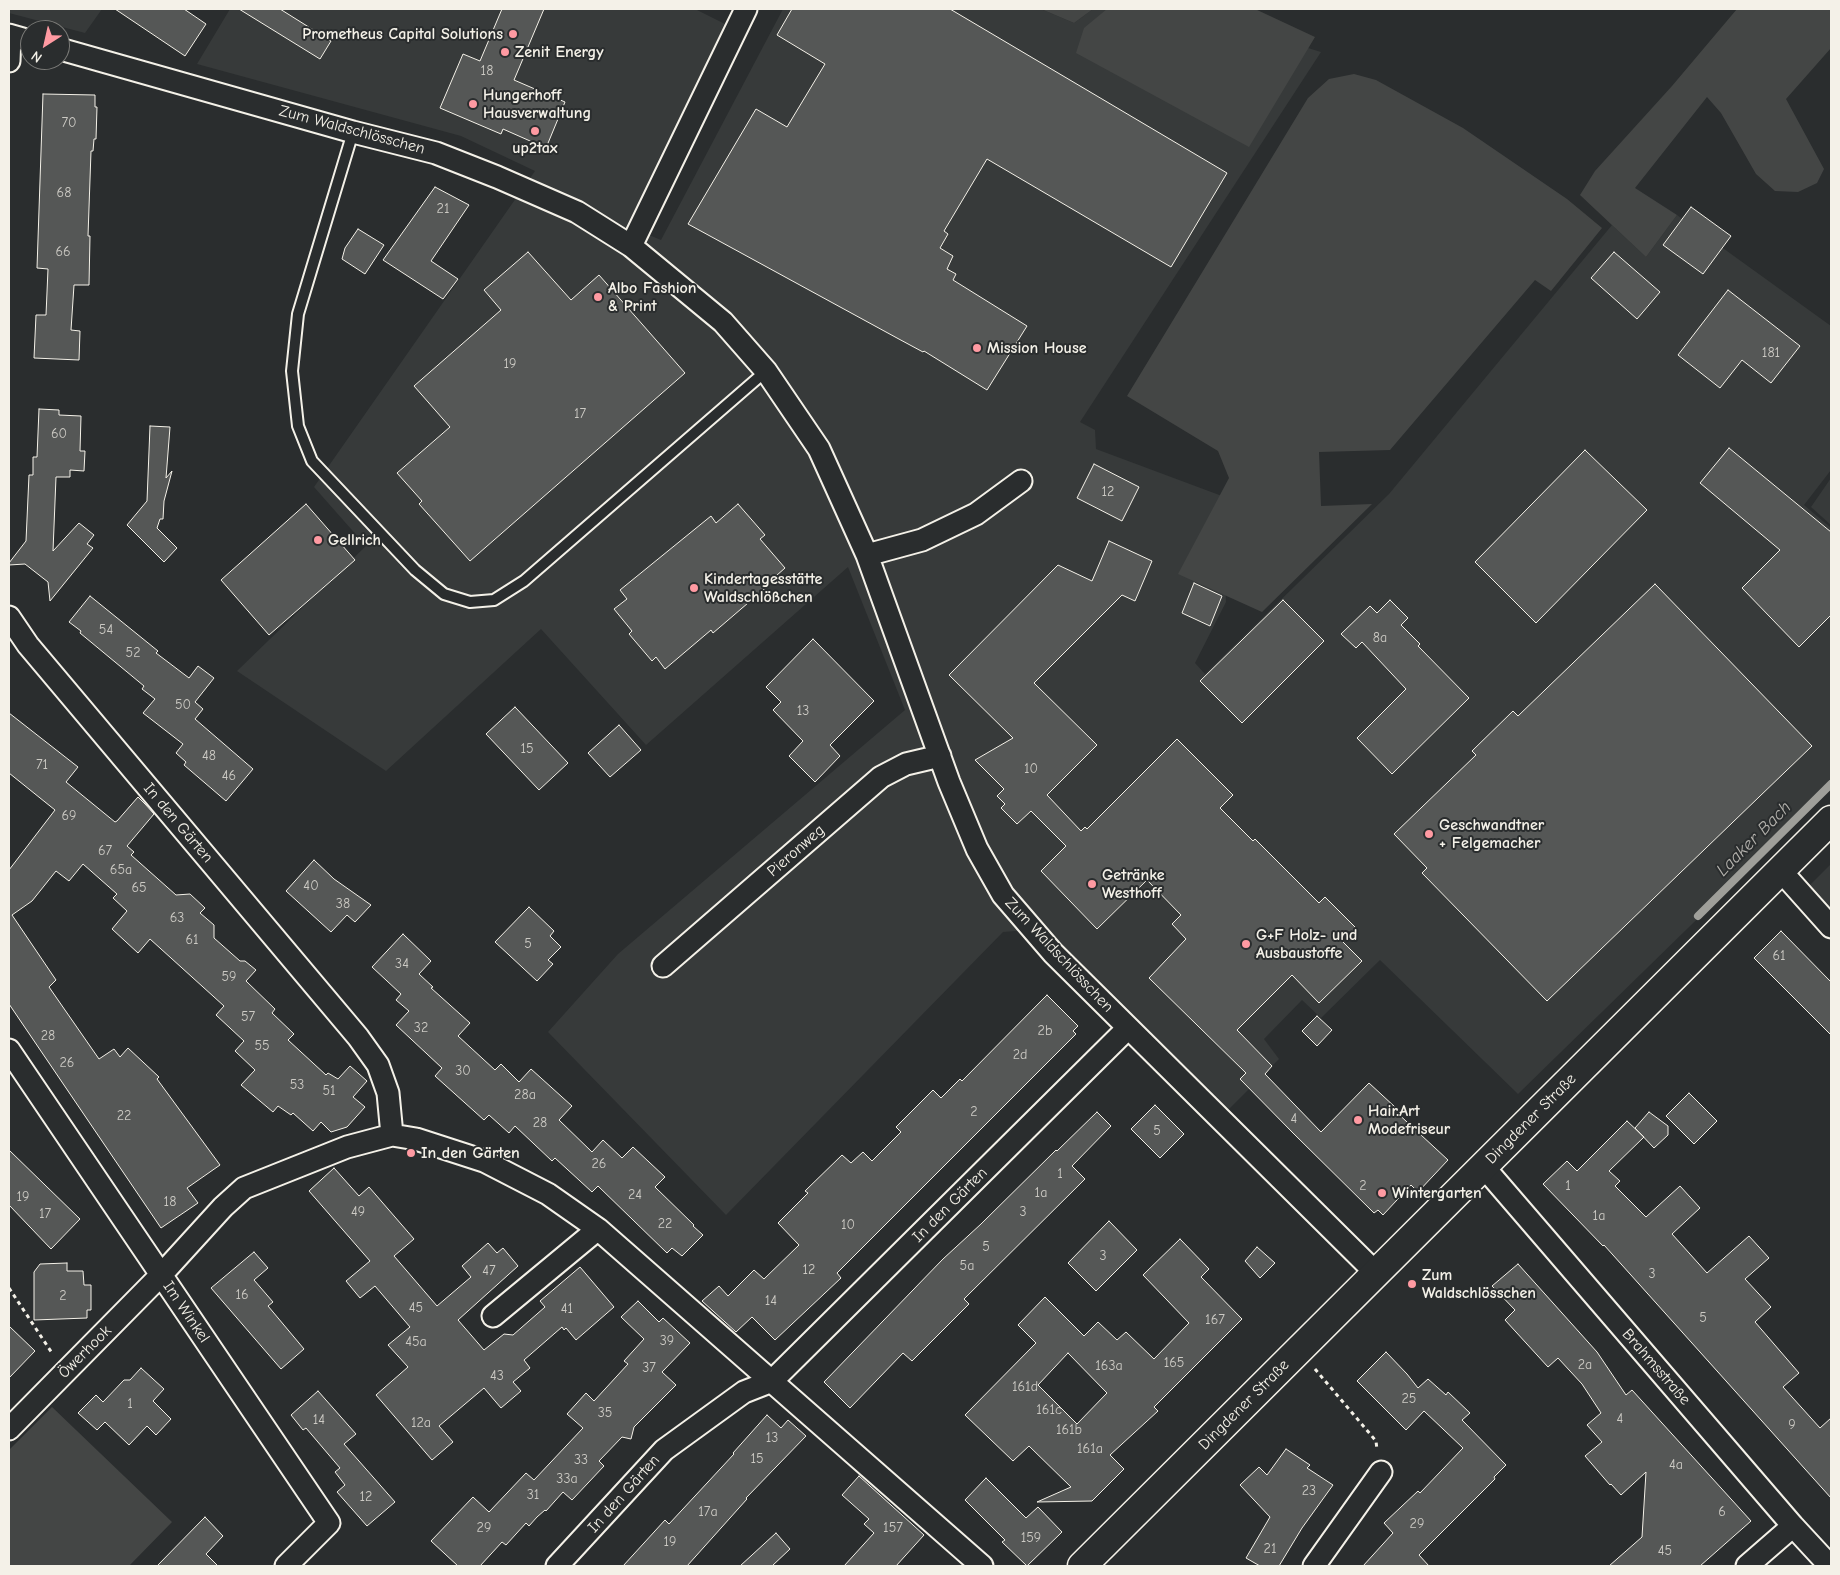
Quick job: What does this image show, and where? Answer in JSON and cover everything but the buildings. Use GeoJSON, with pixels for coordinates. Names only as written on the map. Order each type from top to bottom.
{"type":"FeatureCollection","features":[{"type":"Feature","properties":{"kind":"main road","name":"Dingdener Straße"},"geometry":{"type":"LineString","coordinates":[[1082,1566],[1831,820]]}},
{"type":"Feature","properties":{"kind":"street"},"geometry":{"type":"LineString","coordinates":[[631,246],[746,9]]}},
{"type":"Feature","properties":{"kind":"street"},"geometry":{"type":"LineString","coordinates":[[9,61],[16,37]]}},
{"type":"Feature","properties":{"kind":"street","name":"Zum Waldschlösschen"},"geometry":{"type":"LineString","coordinates":[[70,52],[353,132],[436,153],[498,177],[577,212],[631,246],[722,322],[766,371],[819,448],[867,555],[940,756],[977,849],[1002,895],[1053,953],[1376,1273]]}},
{"type":"Feature","properties":{"kind":"street"},"geometry":{"type":"LineString","coordinates":[[867,555],[922,540],[976,514],[1021,481]]}},
{"type":"Feature","properties":{"kind":"street","name":"In den Gärten"},"geometry":{"type":"LineString","coordinates":[[9,617],[33,652],[358,1037],[378,1065],[388,1092],[392,1135]]}},
{"type":"Feature","properties":{"kind":"street","name":"Pieronweg"},"geometry":{"type":"LineString","coordinates":[[663,966],[881,777],[906,764],[940,756]]}},
{"type":"Feature","properties":{"kind":"street"},"geometry":{"type":"LineString","coordinates":[[1781,871],[1831,927]]}},
{"type":"Feature","properties":{"kind":"street","name":"In den Gärten"},"geometry":{"type":"LineString","coordinates":[[558,1566],[664,1450],[744,1392],[772,1381],[1128,1028]]}},
{"type":"Feature","properties":{"kind":"street","name":"Im Winkel"},"geometry":{"type":"LineString","coordinates":[[9,1050],[329,1523],[286,1566]]}},
{"type":"Feature","properties":{"kind":"street"},"geometry":{"type":"LineString","coordinates":[[161,1275],[223,1207],[244,1188],[347,1147],[392,1135],[416,1139],[484,1161],[548,1194],[598,1229],[982,1566]]}},
{"type":"Feature","properties":{"kind":"street","name":"Brahmsstraße"},"geometry":{"type":"LineString","coordinates":[[1483,1166],[1793,1526],[1830,1566]]}},
{"type":"Feature","properties":{"kind":"street"},"geometry":{"type":"LineString","coordinates":[[493,1316],[598,1229]]}},
{"type":"Feature","properties":{"kind":"street","name":"Öwerhook"},"geometry":{"type":"LineString","coordinates":[[9,1429],[161,1275]]}},
{"type":"Feature","properties":{"kind":"street"},"geometry":{"type":"LineString","coordinates":[[1314,1566],[1381,1472]]}},
{"type":"Feature","properties":{"kind":"street"},"geometry":{"type":"LineString","coordinates":[[1747,1566],[1793,1526]]}},
{"type":"Feature","properties":{"kind":"lane"},"geometry":{"type":"LineString","coordinates":[[353,132],[298,314],[292,371],[298,426],[312,461],[415,570],[444,594],[470,602],[494,600],[524,581],[766,371]]}},
{"type":"Feature","properties":{"kind":"path"},"geometry":{"type":"LineString","coordinates":[[9,1288],[64,1372]]}},
{"type":"Feature","properties":{"kind":"path"},"geometry":{"type":"LineString","coordinates":[[1315,1368],[1376,1441],[1381,1472]]}},
{"type":"Feature","properties":{"kind":"shaded area"},"geometry":{"type":"Polygon","coordinates":[[[9,9],[102,9],[85,33],[70,29],[70,20],[36,20],[9,13],[9,9]]]}},
{"type":"Feature","properties":{"kind":"shaded area"},"geometry":{"type":"Polygon","coordinates":[[[230,9],[695,9],[731,27],[662,186],[649,235],[661,240],[783,9],[1041,9],[1074,23],[1093,9],[1201,9],[1266,35],[1321,52],[1080,422],[1095,430],[1096,449],[1222,496],[1226,602],[1195,663],[1205,674],[1389,494],[1612,225],[1646,257],[1677,215],[1831,326],[1831,470],[1804,505],[1831,528],[1831,785],[1773,845],[1518,1094],[1380,960],[1321,1018],[1302,1000],[1264,1039],[1279,1059],[1223,1115],[1040,929],[1003,932],[726,1215],[548,1032],[618,954],[905,710],[848,567],[646,745],[541,629],[386,771],[237,671],[366,546],[314,487],[535,171],[461,136],[197,64],[230,9]]]}},
{"type":"Feature","properties":{"kind":"shaded area"},"geometry":{"type":"Polygon","coordinates":[[[1041,9],[1093,9],[1074,23],[1041,9]]]}},
{"type":"Feature","properties":{"kind":"shaded area"},"geometry":{"type":"Polygon","coordinates":[[[1107,9],[1255,9],[1315,37],[1249,147],[1076,53],[1084,28],[1107,9]]]}},
{"type":"Feature","properties":{"kind":"shaded area"},"geometry":{"type":"Polygon","coordinates":[[[1737,9],[1831,9],[1831,48],[1786,99],[1824,169],[1817,183],[1798,192],[1775,191],[1756,174],[1721,113],[1707,97],[1635,188],[1677,215],[1646,257],[1580,195],[1595,171],[1672,86],[1737,9]]]}},
{"type":"Feature","properties":{"kind":"shaded area"},"geometry":{"type":"Polygon","coordinates":[[[1354,74],[1376,80],[1463,128],[1567,199],[1602,228],[1551,291],[1535,280],[1390,450],[1319,452],[1321,506],[1372,504],[1262,612],[1178,574],[1229,478],[1218,451],[1127,396],[1308,98],[1329,79],[1354,74]]]}},
{"type":"Feature","properties":{"kind":"shaded area"},"geometry":{"type":"Polygon","coordinates":[[[1831,478],[1831,525],[1811,507],[1831,478]]]}},
{"type":"Feature","properties":{"kind":"shaded area"},"geometry":{"type":"Polygon","coordinates":[[[1831,864],[1831,912],[1809,886],[1831,864]]]}},
{"type":"Feature","properties":{"kind":"shaded area"},"geometry":{"type":"Polygon","coordinates":[[[52,1407],[172,1522],[129,1566],[9,1566],[9,1450],[52,1407]]]}},
{"type":"Feature","properties":{"kind":"waterway","name":"Laaker Bach"},"geometry":{"type":"LineString","coordinates":[[1698,916],[1831,784]]}},
{"type":"Feature","properties":{"kind":"place","name":"Prometheus Capital Solutions"},"geometry":{"type":"Point","coordinates":[513,34]}},
{"type":"Feature","properties":{"kind":"place","name":"Zenit Energy"},"geometry":{"type":"Point","coordinates":[505,52]}},
{"type":"Feature","properties":{"kind":"place","name":"Hungerhoff Hausverwaltung"},"geometry":{"type":"Point","coordinates":[473,104]}},
{"type":"Feature","properties":{"kind":"place","name":"up2tax"},"geometry":{"type":"Point","coordinates":[535,131]}},
{"type":"Feature","properties":{"kind":"place","name":"Albo Fashion & Print"},"geometry":{"type":"Point","coordinates":[598,297]}},
{"type":"Feature","properties":{"kind":"place","name":"Mission House"},"geometry":{"type":"Point","coordinates":[977,348]}},
{"type":"Feature","properties":{"kind":"place","name":"Gellrich"},"geometry":{"type":"Point","coordinates":[318,540]}},
{"type":"Feature","properties":{"kind":"place","name":"Kindertagesstätte Waldschlößchen"},"geometry":{"type":"Point","coordinates":[694,588]}},
{"type":"Feature","properties":{"kind":"place","name":"Geschwandtner + Felgemacher"},"geometry":{"type":"Point","coordinates":[1429,834]}},
{"type":"Feature","properties":{"kind":"place","name":"Getränke Westhoff"},"geometry":{"type":"Point","coordinates":[1092,884]}},
{"type":"Feature","properties":{"kind":"place","name":"G+F Holz- und Ausbaustoffe"},"geometry":{"type":"Point","coordinates":[1246,944]}},
{"type":"Feature","properties":{"kind":"place","name":"Hair.Art Modefriseur"},"geometry":{"type":"Point","coordinates":[1358,1120]}},
{"type":"Feature","properties":{"kind":"place","name":"In den Gärten"},"geometry":{"type":"Point","coordinates":[411,1153]}},
{"type":"Feature","properties":{"kind":"place","name":"Wintergarten"},"geometry":{"type":"Point","coordinates":[1382,1193]}},
{"type":"Feature","properties":{"kind":"place","name":"Zum Waldschlösschen"},"geometry":{"type":"Point","coordinates":[1412,1284]}}]}
